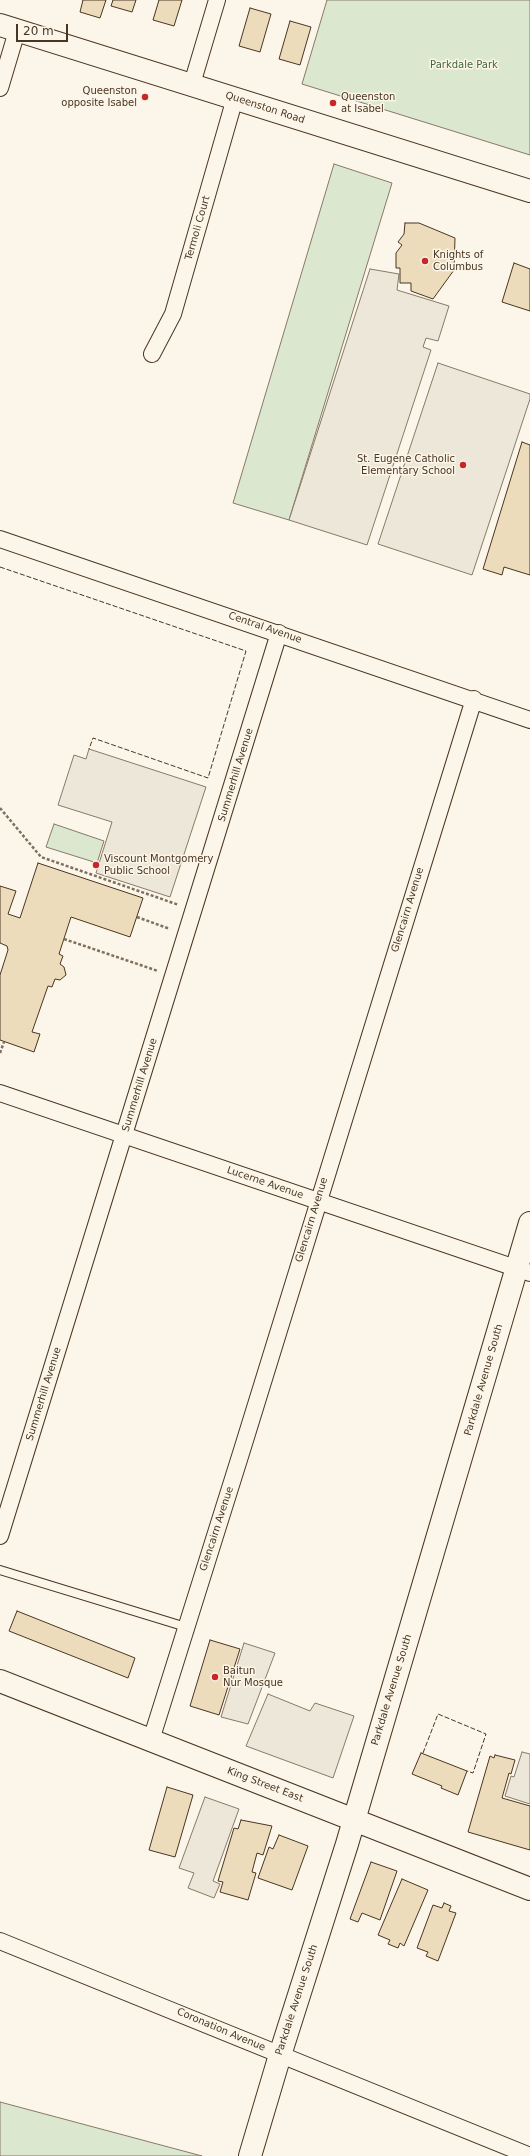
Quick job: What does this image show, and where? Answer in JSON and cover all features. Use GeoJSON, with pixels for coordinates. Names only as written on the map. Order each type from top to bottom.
{"type":"FeatureCollection","features":[{"type":"Feature","properties":{"kind":"main road","name":"Queenston Road"},"geometry":{"type":"LineString","coordinates":[[9,28],[530,191]]}},
{"type":"Feature","properties":{"kind":"main road","name":"Parkdale Avenue South"},"geometry":{"type":"LineString","coordinates":[[250,2156],[523,1270],[530,1224]]}},
{"type":"Feature","properties":{"kind":"main road","name":"King Street East"},"geometry":{"type":"LineString","coordinates":[[0,1681],[530,1889]]}},
{"type":"Feature","properties":{"kind":"street"},"geometry":{"type":"LineString","coordinates":[[192,84],[217,0]]}},
{"type":"Feature","properties":{"kind":"street"},"geometry":{"type":"LineString","coordinates":[[0,88],[9,28]]}},
{"type":"Feature","properties":{"kind":"street","name":"Termoli Court"},"geometry":{"type":"LineString","coordinates":[[152,354],[173,314],[235,98]]}},
{"type":"Feature","properties":{"kind":"street","name":"Central Avenue"},"geometry":{"type":"LineString","coordinates":[[0,539],[474,699],[530,720]]}},
{"type":"Feature","properties":{"kind":"street","name":"Summerhill Avenue"},"geometry":{"type":"LineString","coordinates":[[0,1536],[279,633]]}},
{"type":"Feature","properties":{"kind":"street","name":"Glencairn Avenue"},"geometry":{"type":"LineString","coordinates":[[151,1740],[474,699]]}},
{"type":"Feature","properties":{"kind":"street","name":"Lucerne Avenue"},"geometry":{"type":"LineString","coordinates":[[0,1093],[523,1270]]}},
{"type":"Feature","properties":{"kind":"street","name":"Coronation Avenue"},"geometry":{"type":"LineString","coordinates":[[0,1941],[530,2156]]}},
{"type":"Feature","properties":{"kind":"lane"},"geometry":{"type":"LineString","coordinates":[[0,1570],[186,1627]]}},
{"type":"Feature","properties":{"kind":"path"},"geometry":{"type":"LineString","coordinates":[[0,808],[41,857],[194,910]]}},
{"type":"Feature","properties":{"kind":"path"},"geometry":{"type":"LineString","coordinates":[[137,917],[186,935]]}},
{"type":"Feature","properties":{"kind":"path"},"geometry":{"type":"LineString","coordinates":[[64,939],[174,976]]}},
{"type":"Feature","properties":{"kind":"path"},"geometry":{"type":"LineString","coordinates":[[0,1053],[4,1042]]}},
{"type":"Feature","properties":{"kind":"green space","name":"Parkdale Park"},"geometry":{"type":"Polygon","coordinates":[[[327,0],[530,0],[530,155],[302,84],[327,0]]]}},
{"type":"Feature","properties":{"kind":"green space"},"geometry":{"type":"Polygon","coordinates":[[[334,164],[392,183],[289,520],[233,503],[334,164]]]}},
{"type":"Feature","properties":{"kind":"green space"},"geometry":{"type":"Polygon","coordinates":[[[54,824],[104,841],[97,863],[46,847],[54,824]]]}},
{"type":"Feature","properties":{"kind":"green space"},"geometry":{"type":"Polygon","coordinates":[[[0,2102],[202,2156],[0,2156],[0,2102]]]}},
{"type":"Feature","properties":{"kind":"shaded area"},"geometry":{"type":"Polygon","coordinates":[[[370,269],[399,274],[397,290],[449,306],[438,341],[426,338],[423,347],[431,350],[367,545],[289,520],[370,269]]]}},
{"type":"Feature","properties":{"kind":"shaded area","name":"St. Eugene Catholic Elementary School"},"geometry":{"type":"Polygon","coordinates":[[[438,363],[530,394],[530,399],[472,575],[378,544],[438,363]]]}},
{"type":"Feature","properties":{"kind":"shaded area"},"geometry":{"type":"Polygon","coordinates":[[[89,749],[206,787],[170,897],[96,873],[112,822],[58,805],[74,755],[86,759],[89,749]]]}},
{"type":"Feature","properties":{"kind":"shaded area"},"geometry":{"type":"Polygon","coordinates":[[[244,1643],[275,1653],[248,1724],[221,1717],[244,1643]]]}},
{"type":"Feature","properties":{"kind":"shaded area"},"geometry":{"type":"Polygon","coordinates":[[[268,1694],[310,1711],[315,1703],[354,1716],[333,1778],[246,1746],[268,1694]]]}},
{"type":"Feature","properties":{"kind":"shaded area"},"geometry":{"type":"Polygon","coordinates":[[[522,1752],[530,1754],[530,1804],[505,1796],[511,1776],[514,1777],[522,1752]]]}},
{"type":"Feature","properties":{"kind":"shaded area"},"geometry":{"type":"Polygon","coordinates":[[[205,1797],[239,1809],[213,1881],[220,1884],[214,1898],[188,1888],[194,1873],[179,1868],[205,1797]]]}},
{"type":"Feature","properties":{"kind":"building"},"geometry":{"type":"Polygon","coordinates":[[[83,0],[106,0],[100,18],[80,12],[83,0]]]}},
{"type":"Feature","properties":{"kind":"building"},"geometry":{"type":"Polygon","coordinates":[[[113,0],[136,0],[132,12],[111,6],[113,0]]]}},
{"type":"Feature","properties":{"kind":"building"},"geometry":{"type":"Polygon","coordinates":[[[159,0],[182,0],[174,26],[153,20],[159,0]]]}},
{"type":"Feature","properties":{"kind":"building"},"geometry":{"type":"Polygon","coordinates":[[[250,8],[271,14],[260,52],[239,46],[250,8]]]}},
{"type":"Feature","properties":{"kind":"building"},"geometry":{"type":"Polygon","coordinates":[[[290,21],[311,27],[300,65],[279,59],[290,21]]]}},
{"type":"Feature","properties":{"kind":"building","name":"Knights of Columbus"},"geometry":{"type":"Polygon","coordinates":[[[405,223],[419,223],[455,238],[454,270],[433,299],[411,291],[411,283],[400,283],[400,268],[396,268],[396,253],[402,245],[398,242],[404,234],[405,223]]]}},
{"type":"Feature","properties":{"kind":"building"},"geometry":{"type":"Polygon","coordinates":[[[514,263],[530,269],[530,311],[502,302],[514,263]]]}},
{"type":"Feature","properties":{"kind":"building"},"geometry":{"type":"Polygon","coordinates":[[[522,442],[530,445],[530,575],[504,567],[502,575],[483,569],[522,442]]]}},
{"type":"Feature","properties":{"kind":"building"},"geometry":{"type":"Polygon","coordinates":[[[38,863],[143,898],[130,937],[71,917],[59,954],[63,956],[60,964],[64,967],[66,975],[60,980],[55,979],[52,987],[48,986],[32,1032],[40,1034],[34,1052],[0,1040],[0,975],[8,950],[7,946],[0,943],[0,886],[16,891],[8,914],[20,918],[38,863]]]}},
{"type":"Feature","properties":{"kind":"building"},"geometry":{"type":"Polygon","coordinates":[[[17,1611],[135,1658],[128,1678],[9,1631],[17,1611]]]}},
{"type":"Feature","properties":{"kind":"building","name":"Baitun Nur Mosque"},"geometry":{"type":"Polygon","coordinates":[[[210,1640],[240,1649],[219,1715],[190,1706],[210,1640]]]}},
{"type":"Feature","properties":{"kind":"building"},"geometry":{"type":"Polygon","coordinates":[[[421,1753],[467,1771],[458,1795],[441,1788],[442,1786],[412,1774],[421,1753]]]}},
{"type":"Feature","properties":{"kind":"building"},"geometry":{"type":"Polygon","coordinates":[[[495,1755],[515,1760],[511,1774],[509,1773],[502,1798],[530,1806],[530,1850],[468,1832],[490,1756],[494,1758],[495,1755]]]}},
{"type":"Feature","properties":{"kind":"building"},"geometry":{"type":"Polygon","coordinates":[[[167,1787],[193,1795],[175,1857],[149,1850],[167,1787]]]}},
{"type":"Feature","properties":{"kind":"building"},"geometry":{"type":"Polygon","coordinates":[[[241,1820],[272,1826],[263,1855],[257,1853],[252,1872],[256,1873],[248,1900],[220,1892],[223,1882],[218,1881],[234,1828],[238,1829],[241,1820]]]}},
{"type":"Feature","properties":{"kind":"building"},"geometry":{"type":"Polygon","coordinates":[[[279,1835],[308,1846],[292,1890],[258,1878],[269,1847],[273,1849],[279,1835]]]}},
{"type":"Feature","properties":{"kind":"building"},"geometry":{"type":"Polygon","coordinates":[[[371,1862],[397,1871],[380,1920],[362,1913],[358,1922],[350,1919],[371,1862]]]}},
{"type":"Feature","properties":{"kind":"building"},"geometry":{"type":"Polygon","coordinates":[[[402,1879],[428,1890],[404,1946],[400,1943],[398,1948],[388,1944],[390,1940],[378,1935],[402,1879]]]}},
{"type":"Feature","properties":{"kind":"building"},"geometry":{"type":"Polygon","coordinates":[[[444,1903],[451,1906],[449,1911],[456,1913],[438,1961],[426,1956],[428,1952],[417,1948],[433,1905],[442,1908],[444,1903]]]}},
{"type":"Feature","properties":{"kind":"fence"},"geometry":{"type":"LineString","coordinates":[[0,567],[246,651],[208,778],[93,738],[89,749]]}},
{"type":"Feature","properties":{"kind":"fence"},"geometry":{"type":"LineString","coordinates":[[423,1753],[438,1714],[486,1734],[473,1773],[467,1771]]}},
{"type":"Feature","properties":{"kind":"place","name":"Queenston opposite Isabel"},"geometry":{"type":"Point","coordinates":[145,97]}},
{"type":"Feature","properties":{"kind":"place","name":"Queenston at Isabel"},"geometry":{"type":"Point","coordinates":[333,103]}},
{"type":"Feature","properties":{"kind":"place","name":"Knights of Columbus"},"geometry":{"type":"Point","coordinates":[425,261]}},
{"type":"Feature","properties":{"kind":"place","name":"St. Eugene Catholic Elementary School"},"geometry":{"type":"Point","coordinates":[463,465]}},
{"type":"Feature","properties":{"kind":"place","name":"Viscount Montgomery Public School"},"geometry":{"type":"Point","coordinates":[96,865]}},
{"type":"Feature","properties":{"kind":"place","name":"Baitun Nur Mosque"},"geometry":{"type":"Point","coordinates":[215,1677]}}]}
